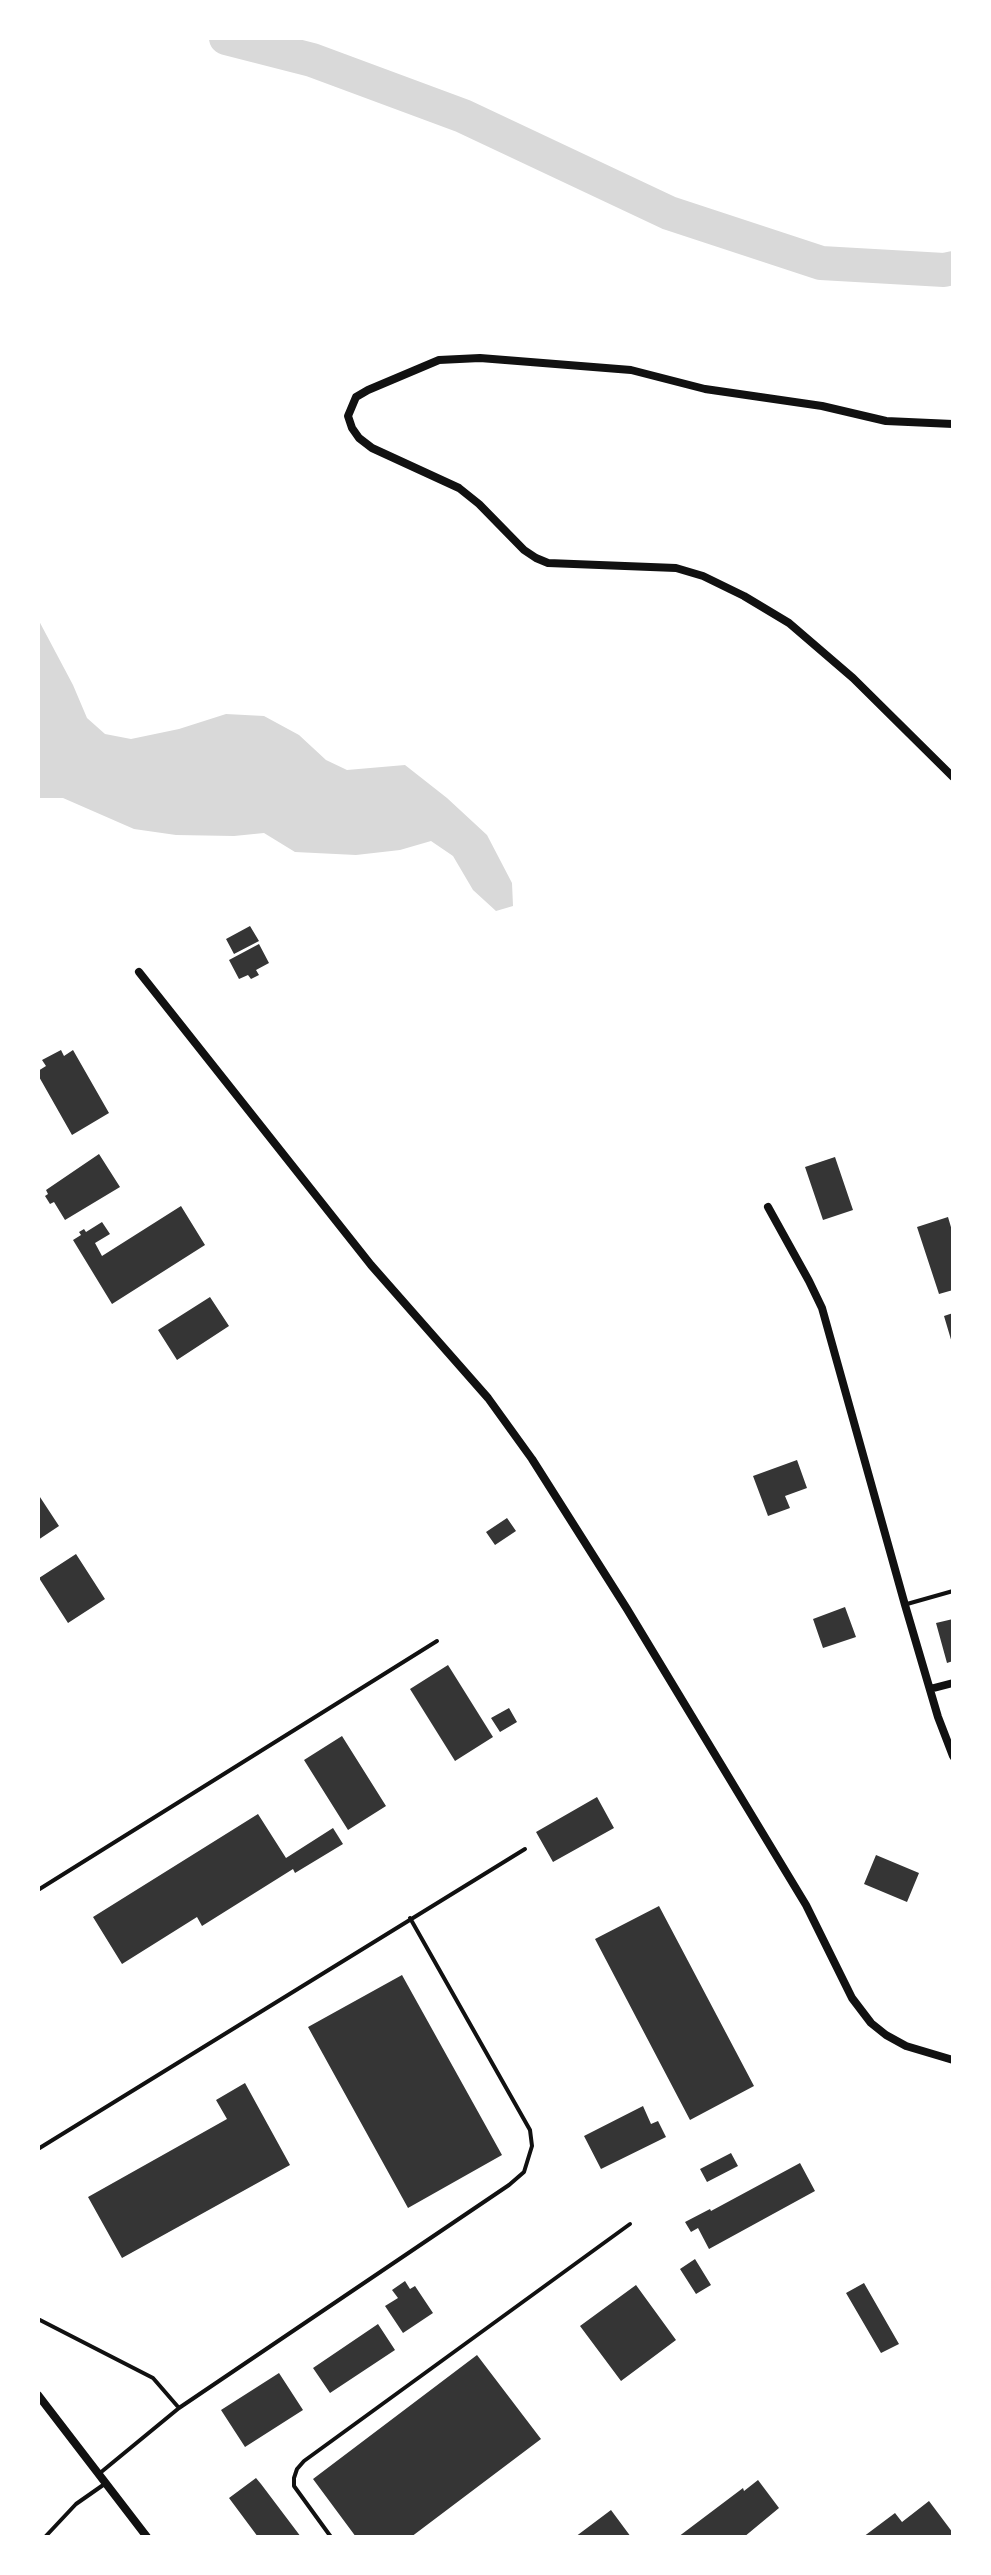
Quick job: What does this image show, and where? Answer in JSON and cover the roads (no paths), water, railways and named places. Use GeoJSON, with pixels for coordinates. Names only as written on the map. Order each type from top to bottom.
{"type":"FeatureCollection","features":[{"type":"Feature","properties":{"kind":"street"},"geometry":{"type":"LineString","coordinates":[[953,424],[886,421],[822,406],[705,389],[615,367],[480,358],[439,360],[407,372],[356,397],[348,416],[352,428],[366,443],[459,488],[536,558],[548,563],[676,568],[703,576],[744,596],[789,623],[842,669],[953,777]]}},
{"type":"Feature","properties":{"kind":"street"},"geometry":{"type":"LineString","coordinates":[[139,972],[371,1265],[488,1398],[532,1459],[627,1609],[806,1905],[852,1998],[871,2023],[886,2035],[917,2051],[953,2060]]}},
{"type":"Feature","properties":{"kind":"street"},"geometry":{"type":"LineString","coordinates":[[768,1207],[822,1308],[905,1605],[953,1756]]}},
{"type":"Feature","properties":{"kind":"street"},"geometry":{"type":"LineString","coordinates":[[930,1689],[953,1683]]}},
{"type":"Feature","properties":{"kind":"street"},"geometry":{"type":"LineString","coordinates":[[38,2395],[147,2537]]}},
{"type":"Feature","properties":{"kind":"lane"},"geometry":{"type":"LineString","coordinates":[[905,1605],[953,1591]]}},
{"type":"Feature","properties":{"kind":"lane"},"geometry":{"type":"LineString","coordinates":[[38,1890],[437,1641]]}},
{"type":"Feature","properties":{"kind":"lane"},"geometry":{"type":"LineString","coordinates":[[38,2149],[525,1849]]}},
{"type":"Feature","properties":{"kind":"lane"},"geometry":{"type":"LineString","coordinates":[[100,2473],[179,2408],[524,2172],[532,2146],[530,2130],[410,1918]]}},
{"type":"Feature","properties":{"kind":"lane"},"geometry":{"type":"LineString","coordinates":[[331,2537],[294,2486],[297,2469],[304,2461],[630,2224]]}},
{"type":"Feature","properties":{"kind":"lane"},"geometry":{"type":"LineString","coordinates":[[38,2319],[153,2378],[179,2408]]}},
{"type":"Feature","properties":{"kind":"lane"},"geometry":{"type":"LineString","coordinates":[[45,2537],[70,2510],[107,2483]]}},
{"type":"Feature","properties":{"kind":"waterway"},"geometry":{"type":"LineString","coordinates":[[226,38],[312,60],[463,116],[669,213],[821,263],[953,268]]}}]}
